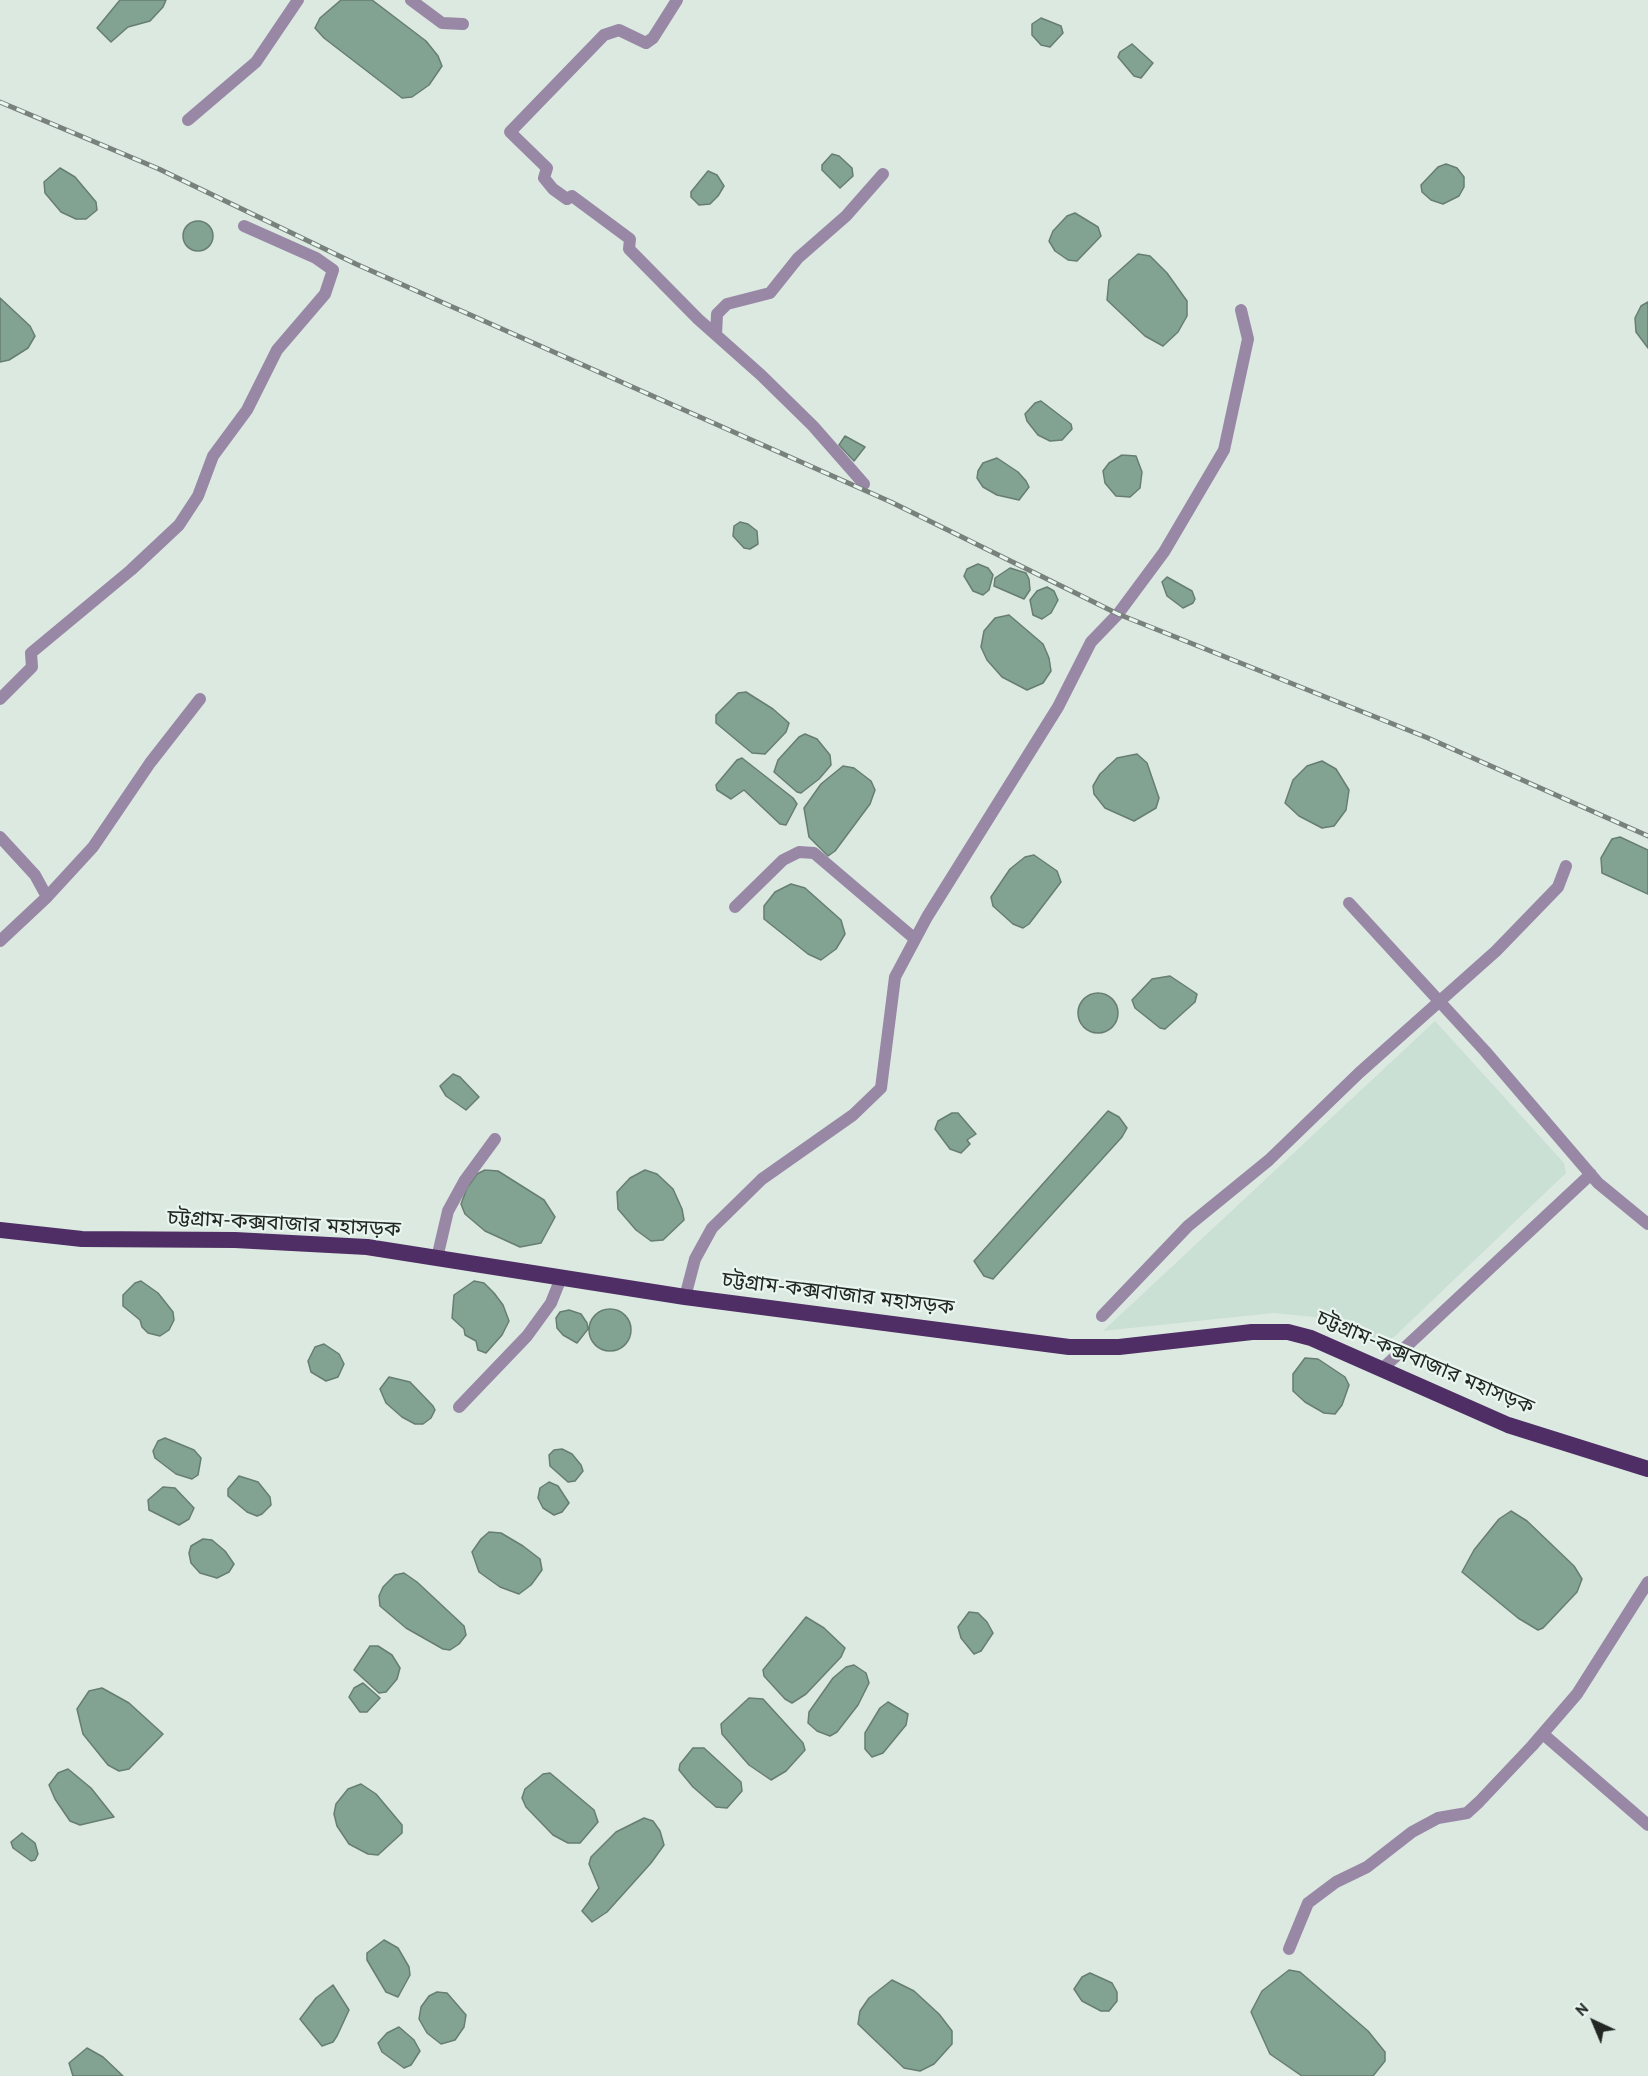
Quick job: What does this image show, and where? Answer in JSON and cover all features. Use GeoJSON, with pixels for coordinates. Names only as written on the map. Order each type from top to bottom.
{"type":"FeatureCollection","features":[{"type":"Feature","properties":{"kind":"highway","name":"চট্টগ্রাম-কক্সবাজার মহাসড়ক"},"geometry":{"type":"LineString","coordinates":[[0,1230],[82,1239],[236,1240],[368,1247],[685,1297],[1069,1347],[1119,1347],[1252,1332],[1288,1332],[1311,1338],[1508,1425],[1648,1469]]}},
{"type":"Feature","properties":{"kind":"street"},"geometry":{"type":"LineString","coordinates":[[188,120],[256,62],[298,0]]}},
{"type":"Feature","properties":{"kind":"street"},"geometry":{"type":"LineString","coordinates":[[411,0],[441,23],[463,24]]}},
{"type":"Feature","properties":{"kind":"street"},"geometry":{"type":"LineString","coordinates":[[677,0],[653,38],[646,43],[619,30],[604,35],[510,132],[547,168],[544,178],[553,189],[567,199],[572,196],[630,239],[629,249],[813,426],[864,484]]}},
{"type":"Feature","properties":{"kind":"street"},"geometry":{"type":"LineString","coordinates":[[716,335],[717,314],[727,304],[770,293],[798,258],[846,216],[883,174]]}},
{"type":"Feature","properties":{"kind":"street"},"geometry":{"type":"LineString","coordinates":[[0,699],[32,667],[31,653],[131,570],[179,525],[198,496],[213,456],[247,410],[277,350],[325,294],[333,270],[316,258],[244,226]]}},
{"type":"Feature","properties":{"kind":"street"},"geometry":{"type":"LineString","coordinates":[[685,1297],[695,1259],[712,1228],[762,1179],[854,1115],[881,1088],[895,977],[915,939],[1058,707],[1091,642],[1118,614],[1164,552],[1224,450],[1248,339],[1240,310]]}},
{"type":"Feature","properties":{"kind":"street"},"geometry":{"type":"LineString","coordinates":[[0,941],[47,897],[93,847],[150,763],[200,699]]}},
{"type":"Feature","properties":{"kind":"street"},"geometry":{"type":"LineString","coordinates":[[0,837],[35,875],[47,897]]}},
{"type":"Feature","properties":{"kind":"street"},"geometry":{"type":"LineString","coordinates":[[735,907],[783,860],[799,852],[814,853],[915,939]]}},
{"type":"Feature","properties":{"kind":"street"},"geometry":{"type":"LineString","coordinates":[[1102,1316],[1188,1226],[1269,1160],[1440,1000],[1496,951],[1558,887],[1566,866]]}},
{"type":"Feature","properties":{"kind":"street"},"geometry":{"type":"LineString","coordinates":[[1348,903],[1440,1000],[1591,1174],[1648,1224]]}},
{"type":"Feature","properties":{"kind":"street"},"geometry":{"type":"LineString","coordinates":[[437,1258],[448,1211],[465,1180],[495,1139]]}},
{"type":"Feature","properties":{"kind":"street"},"geometry":{"type":"LineString","coordinates":[[1381,1370],[1591,1174]]}},
{"type":"Feature","properties":{"kind":"street"},"geometry":{"type":"LineString","coordinates":[[459,1407],[527,1335],[551,1303],[561,1278]]}},
{"type":"Feature","properties":{"kind":"street"},"geometry":{"type":"LineString","coordinates":[[1289,1949],[1308,1903],[1336,1882],[1367,1867],[1412,1832],[1438,1818],[1467,1813],[1543,1734],[1577,1694],[1648,1582]]}},
{"type":"Feature","properties":{"kind":"street"},"geometry":{"type":"LineString","coordinates":[[1543,1734],[1648,1825]]}},
{"type":"Feature","properties":{"kind":"shaded area"},"geometry":{"type":"Polygon","coordinates":[[[120,0],[166,0],[163,7],[150,21],[128,27],[111,42],[97,28],[120,0]]]}},
{"type":"Feature","properties":{"kind":"shaded area"},"geometry":{"type":"Polygon","coordinates":[[[341,0],[372,0],[426,41],[438,56],[442,66],[429,85],[412,97],[402,98],[324,38],[315,28],[320,18],[341,0]]]}},
{"type":"Feature","properties":{"kind":"shaded area"},"geometry":{"type":"Polygon","coordinates":[[[1041,18],[1061,26],[1063,33],[1050,47],[1041,45],[1032,35],[1032,24],[1041,18]]]}},
{"type":"Feature","properties":{"kind":"shaded area"},"geometry":{"type":"Polygon","coordinates":[[[1132,44],[1153,63],[1141,78],[1134,76],[1118,57],[1120,52],[1132,44]]]}},
{"type":"Feature","properties":{"kind":"shaded area"},"geometry":{"type":"Polygon","coordinates":[[[832,154],[839,156],[852,168],[853,176],[840,188],[822,170],[822,165],[832,154]]]}},
{"type":"Feature","properties":{"kind":"shaded area"},"geometry":{"type":"Polygon","coordinates":[[[1446,164],[1457,168],[1464,177],[1464,187],[1459,196],[1443,204],[1431,200],[1422,192],[1421,185],[1438,167],[1446,164]]]}},
{"type":"Feature","properties":{"kind":"shaded area"},"geometry":{"type":"Polygon","coordinates":[[[60,168],[75,177],[96,202],[97,210],[86,219],[76,219],[61,212],[45,193],[44,182],[60,168]]]}},
{"type":"Feature","properties":{"kind":"shaded area"},"geometry":{"type":"Polygon","coordinates":[[[708,171],[717,175],[724,186],[710,204],[699,205],[691,197],[691,192],[708,171]]]}},
{"type":"Feature","properties":{"kind":"shaded area"},"geometry":{"type":"Polygon","coordinates":[[[1075,213],[1098,227],[1101,236],[1077,261],[1068,260],[1055,251],[1049,241],[1053,231],[1067,216],[1075,213]]]}},
{"type":"Feature","properties":{"kind":"shaded area"},"geometry":{"type":"Polygon","coordinates":[[[198,221],[209,225],[213,236],[209,247],[198,251],[187,247],[183,236],[187,225],[198,221]]]}},
{"type":"Feature","properties":{"kind":"shaded area"},"geometry":{"type":"Polygon","coordinates":[[[1138,254],[1150,256],[1167,273],[1187,301],[1187,316],[1178,332],[1163,346],[1145,336],[1107,300],[1109,280],[1138,254]]]}},
{"type":"Feature","properties":{"kind":"shaded area"},"geometry":{"type":"Polygon","coordinates":[[[0,298],[30,326],[35,336],[28,348],[9,360],[0,362],[0,298]]]}},
{"type":"Feature","properties":{"kind":"shaded area"},"geometry":{"type":"Polygon","coordinates":[[[1648,302],[1648,348],[1636,332],[1635,318],[1641,306],[1648,302]]]}},
{"type":"Feature","properties":{"kind":"shaded area"},"geometry":{"type":"Polygon","coordinates":[[[1041,401],[1071,424],[1072,429],[1062,440],[1050,441],[1038,435],[1027,421],[1025,414],[1035,403],[1041,401]]]}},
{"type":"Feature","properties":{"kind":"shaded area"},"geometry":{"type":"Polygon","coordinates":[[[845,436],[865,447],[854,461],[839,445],[845,436]]]}},
{"type":"Feature","properties":{"kind":"shaded area"},"geometry":{"type":"Polygon","coordinates":[[[1122,455],[1136,456],[1142,472],[1140,488],[1130,497],[1116,496],[1105,483],[1103,471],[1109,463],[1122,455]]]}},
{"type":"Feature","properties":{"kind":"shaded area"},"geometry":{"type":"Polygon","coordinates":[[[997,458],[1018,472],[1026,481],[1029,487],[1019,500],[997,495],[983,487],[977,478],[983,463],[997,458]]]}},
{"type":"Feature","properties":{"kind":"shaded area"},"geometry":{"type":"Polygon","coordinates":[[[740,522],[748,524],[757,531],[758,544],[750,549],[744,548],[733,536],[734,526],[740,522]]]}},
{"type":"Feature","properties":{"kind":"shaded area"},"geometry":{"type":"Polygon","coordinates":[[[978,564],[988,568],[993,575],[989,590],[983,595],[973,591],[964,576],[967,569],[978,564]]]}},
{"type":"Feature","properties":{"kind":"shaded area"},"geometry":{"type":"Polygon","coordinates":[[[1010,568],[1026,573],[1029,579],[1030,590],[1024,599],[994,586],[995,578],[1010,568]]]}},
{"type":"Feature","properties":{"kind":"shaded area"},"geometry":{"type":"Polygon","coordinates":[[[1167,577],[1192,591],[1195,599],[1193,603],[1183,608],[1167,596],[1162,582],[1167,577]]]}},
{"type":"Feature","properties":{"kind":"shaded area"},"geometry":{"type":"Polygon","coordinates":[[[1047,587],[1054,591],[1058,600],[1051,613],[1042,619],[1033,615],[1030,600],[1037,591],[1047,587]]]}},
{"type":"Feature","properties":{"kind":"shaded area"},"geometry":{"type":"Polygon","coordinates":[[[1009,615],[1043,644],[1049,658],[1051,671],[1043,683],[1027,690],[1002,677],[987,660],[981,647],[984,631],[995,618],[1009,615]]]}},
{"type":"Feature","properties":{"kind":"shaded area"},"geometry":{"type":"Polygon","coordinates":[[[746,692],[773,709],[789,723],[786,732],[765,754],[752,753],[716,723],[716,715],[738,693],[746,692]]]}},
{"type":"Feature","properties":{"kind":"shaded area"},"geometry":{"type":"Polygon","coordinates":[[[805,734],[817,739],[830,755],[831,765],[819,779],[801,793],[774,772],[778,760],[799,737],[805,734]]]}},
{"type":"Feature","properties":{"kind":"shaded area"},"geometry":{"type":"Polygon","coordinates":[[[1137,754],[1147,763],[1159,798],[1156,808],[1134,821],[1105,808],[1094,794],[1093,786],[1100,774],[1117,758],[1137,754]]]}},
{"type":"Feature","properties":{"kind":"shaded area"},"geometry":{"type":"Polygon","coordinates":[[[742,758],[793,798],[797,804],[786,825],[780,824],[744,790],[731,799],[717,790],[716,785],[737,760],[742,758]]]}},
{"type":"Feature","properties":{"kind":"shaded area"},"geometry":{"type":"Polygon","coordinates":[[[1322,761],[1336,769],[1349,790],[1346,810],[1334,826],[1322,828],[1299,816],[1285,803],[1293,780],[1307,766],[1322,761]]]}},
{"type":"Feature","properties":{"kind":"shaded area"},"geometry":{"type":"Polygon","coordinates":[[[843,766],[854,768],[871,781],[875,790],[870,804],[835,851],[828,856],[809,837],[804,808],[821,784],[843,766]]]}},
{"type":"Feature","properties":{"kind":"shaded area"},"geometry":{"type":"Polygon","coordinates":[[[1620,837],[1648,850],[1648,894],[1602,873],[1601,858],[1612,839],[1620,837]]]}},
{"type":"Feature","properties":{"kind":"shaded area"},"geometry":{"type":"Polygon","coordinates":[[[1034,855],[1057,871],[1061,882],[1029,924],[1023,928],[1013,924],[993,906],[991,897],[1010,869],[1025,857],[1034,855]]]}},
{"type":"Feature","properties":{"kind":"shaded area"},"geometry":{"type":"Polygon","coordinates":[[[791,884],[805,888],[841,920],[845,934],[836,949],[821,960],[808,954],[764,919],[764,906],[775,892],[791,884]]]}},
{"type":"Feature","properties":{"kind":"shaded area"},"geometry":{"type":"Polygon","coordinates":[[[1170,976],[1197,994],[1195,1002],[1165,1029],[1160,1028],[1135,1008],[1132,1000],[1152,979],[1170,976]]]}},
{"type":"Feature","properties":{"kind":"shaded area"},"geometry":{"type":"Polygon","coordinates":[[[1098,993],[1106,994],[1112,999],[1117,1005],[1117,1021],[1112,1027],[1106,1032],[1098,1033],[1090,1032],[1084,1027],[1079,1021],[1078,1013],[1079,1005],[1084,999],[1090,994],[1098,993]]]}},
{"type":"Feature","properties":{"kind":"shaded area"},"geometry":{"type":"Polygon","coordinates":[[[1435,1021],[1564,1163],[1566,1173],[1394,1337],[1378,1346],[1315,1317],[1273,1313],[1103,1331],[1435,1021]]]}},
{"type":"Feature","properties":{"kind":"shaded area"},"geometry":{"type":"Polygon","coordinates":[[[453,1074],[460,1077],[479,1097],[466,1110],[446,1096],[440,1086],[453,1074]]]}},
{"type":"Feature","properties":{"kind":"shaded area"},"geometry":{"type":"Polygon","coordinates":[[[1108,1111],[1119,1117],[1127,1128],[1122,1137],[993,1279],[984,1276],[974,1261],[1108,1111]]]}},
{"type":"Feature","properties":{"kind":"shaded area"},"geometry":{"type":"Polygon","coordinates":[[[952,1113],[958,1113],[976,1134],[967,1140],[970,1144],[961,1153],[950,1149],[935,1129],[938,1121],[952,1113]]]}},
{"type":"Feature","properties":{"kind":"shaded area"},"geometry":{"type":"Polygon","coordinates":[[[485,1170],[498,1171],[544,1200],[555,1217],[541,1243],[520,1247],[485,1231],[465,1214],[461,1204],[467,1188],[477,1174],[485,1170]]]}},
{"type":"Feature","properties":{"kind":"shaded area"},"geometry":{"type":"Polygon","coordinates":[[[645,1170],[657,1174],[673,1189],[682,1209],[684,1220],[663,1240],[651,1241],[636,1230],[618,1209],[617,1192],[630,1178],[645,1170]]]}},
{"type":"Feature","properties":{"kind":"shaded area"},"geometry":{"type":"Polygon","coordinates":[[[141,1281],[158,1293],[173,1312],[174,1320],[169,1330],[160,1336],[148,1333],[142,1327],[140,1320],[123,1306],[123,1295],[135,1283],[141,1281]]]}},
{"type":"Feature","properties":{"kind":"shaded area"},"geometry":{"type":"Polygon","coordinates":[[[474,1281],[484,1283],[494,1293],[503,1305],[509,1321],[502,1335],[486,1353],[478,1350],[476,1341],[465,1335],[464,1329],[452,1318],[454,1295],[474,1281]]]}},
{"type":"Feature","properties":{"kind":"shaded area"},"geometry":{"type":"Polygon","coordinates":[[[610,1309],[625,1315],[631,1330],[625,1345],[610,1351],[595,1345],[589,1330],[595,1315],[610,1309]]]}},
{"type":"Feature","properties":{"kind":"shaded area"},"geometry":{"type":"Polygon","coordinates":[[[569,1310],[581,1314],[587,1323],[588,1329],[577,1343],[563,1335],[557,1328],[556,1318],[560,1312],[569,1310]]]}},
{"type":"Feature","properties":{"kind":"shaded area"},"geometry":{"type":"Polygon","coordinates":[[[324,1344],[339,1354],[344,1364],[338,1377],[326,1381],[311,1372],[308,1361],[315,1347],[324,1344]]]}},
{"type":"Feature","properties":{"kind":"shaded area"},"geometry":{"type":"Polygon","coordinates":[[[1305,1358],[1318,1359],[1345,1377],[1349,1385],[1342,1405],[1335,1414],[1324,1413],[1305,1402],[1293,1391],[1293,1374],[1305,1358]]]}},
{"type":"Feature","properties":{"kind":"shaded area"},"geometry":{"type":"Polygon","coordinates":[[[389,1377],[410,1382],[433,1406],[435,1410],[431,1418],[423,1424],[415,1424],[402,1417],[386,1403],[380,1389],[389,1377]]]}},
{"type":"Feature","properties":{"kind":"shaded area"},"geometry":{"type":"Polygon","coordinates":[[[165,1438],[194,1450],[201,1458],[198,1475],[192,1479],[176,1474],[155,1458],[153,1451],[158,1441],[165,1438]]]}},
{"type":"Feature","properties":{"kind":"shaded area"},"geometry":{"type":"Polygon","coordinates":[[[562,1449],[572,1454],[581,1465],[583,1471],[575,1481],[568,1482],[550,1466],[549,1455],[554,1450],[562,1449]]]}},
{"type":"Feature","properties":{"kind":"shaded area"},"geometry":{"type":"Polygon","coordinates":[[[239,1476],[258,1482],[270,1497],[271,1505],[262,1514],[257,1516],[247,1512],[228,1496],[228,1489],[239,1476]]]}},
{"type":"Feature","properties":{"kind":"shaded area"},"geometry":{"type":"Polygon","coordinates":[[[549,1482],[558,1486],[569,1503],[562,1512],[554,1515],[543,1508],[538,1498],[540,1488],[549,1482]]]}},
{"type":"Feature","properties":{"kind":"shaded area"},"geometry":{"type":"Polygon","coordinates":[[[163,1487],[175,1488],[194,1508],[189,1519],[179,1525],[149,1510],[148,1500],[163,1487]]]}},
{"type":"Feature","properties":{"kind":"shaded area"},"geometry":{"type":"Polygon","coordinates":[[[1511,1511],[1527,1521],[1574,1566],[1582,1579],[1577,1592],[1543,1628],[1538,1630],[1518,1618],[1462,1572],[1474,1550],[1499,1519],[1511,1511]]]}},
{"type":"Feature","properties":{"kind":"shaded area"},"geometry":{"type":"Polygon","coordinates":[[[489,1532],[501,1533],[540,1559],[542,1570],[531,1585],[519,1594],[500,1587],[479,1572],[472,1552],[489,1532]]]}},
{"type":"Feature","properties":{"kind":"shaded area"},"geometry":{"type":"Polygon","coordinates":[[[203,1539],[212,1540],[225,1551],[234,1564],[229,1572],[217,1578],[200,1573],[191,1563],[189,1553],[191,1546],[203,1539]]]}},
{"type":"Feature","properties":{"kind":"shaded area"},"geometry":{"type":"Polygon","coordinates":[[[404,1573],[417,1582],[464,1626],[466,1635],[459,1644],[450,1650],[443,1649],[406,1628],[380,1606],[379,1596],[383,1587],[395,1575],[404,1573]]]}},
{"type":"Feature","properties":{"kind":"shaded area"},"geometry":{"type":"Polygon","coordinates":[[[969,1612],[978,1613],[993,1633],[981,1651],[974,1654],[961,1638],[958,1627],[969,1612]]]}},
{"type":"Feature","properties":{"kind":"shaded area"},"geometry":{"type":"Polygon","coordinates":[[[806,1617],[824,1628],[845,1648],[841,1657],[806,1694],[792,1703],[785,1699],[764,1676],[763,1670],[806,1617]]]}},
{"type":"Feature","properties":{"kind":"shaded area"},"geometry":{"type":"Polygon","coordinates":[[[370,1646],[378,1646],[392,1655],[400,1668],[397,1679],[386,1692],[379,1693],[354,1670],[370,1646]]]}},
{"type":"Feature","properties":{"kind":"shaded area"},"geometry":{"type":"Polygon","coordinates":[[[854,1665],[866,1673],[869,1683],[858,1705],[837,1732],[830,1736],[817,1731],[808,1723],[809,1712],[833,1678],[846,1667],[854,1665]]]}},
{"type":"Feature","properties":{"kind":"shaded area"},"geometry":{"type":"Polygon","coordinates":[[[363,1683],[380,1698],[367,1712],[360,1712],[349,1697],[354,1688],[363,1683]]]}},
{"type":"Feature","properties":{"kind":"shaded area"},"geometry":{"type":"Polygon","coordinates":[[[102,1688],[129,1703],[163,1734],[129,1769],[119,1771],[108,1765],[83,1734],[77,1709],[89,1691],[102,1688]]]}},
{"type":"Feature","properties":{"kind":"shaded area"},"geometry":{"type":"Polygon","coordinates":[[[749,1698],[763,1699],[803,1743],[805,1750],[786,1771],[771,1780],[749,1765],[722,1734],[721,1724],[749,1698]]]}},
{"type":"Feature","properties":{"kind":"shaded area"},"geometry":{"type":"Polygon","coordinates":[[[888,1702],[908,1714],[906,1725],[883,1753],[872,1757],[865,1749],[865,1733],[880,1708],[888,1702]]]}},
{"type":"Feature","properties":{"kind":"shaded area"},"geometry":{"type":"Polygon","coordinates":[[[693,1748],[704,1748],[741,1782],[742,1791],[727,1808],[716,1807],[693,1787],[679,1770],[680,1764],[693,1748]]]}},
{"type":"Feature","properties":{"kind":"shaded area"},"geometry":{"type":"Polygon","coordinates":[[[68,1769],[91,1788],[114,1817],[80,1825],[70,1821],[55,1799],[49,1785],[58,1773],[68,1769]]]}},
{"type":"Feature","properties":{"kind":"shaded area"},"geometry":{"type":"Polygon","coordinates":[[[550,1773],[594,1810],[598,1822],[580,1843],[568,1843],[553,1835],[526,1807],[522,1798],[525,1789],[543,1774],[550,1773]]]}},
{"type":"Feature","properties":{"kind":"shaded area"},"geometry":{"type":"Polygon","coordinates":[[[361,1784],[376,1794],[402,1825],[402,1833],[378,1855],[368,1854],[349,1844],[337,1826],[334,1814],[336,1804],[348,1789],[361,1784]]]}},
{"type":"Feature","properties":{"kind":"shaded area"},"geometry":{"type":"Polygon","coordinates":[[[644,1818],[653,1821],[660,1831],[664,1845],[607,1912],[592,1922],[582,1911],[599,1888],[589,1864],[591,1857],[616,1832],[644,1818]]]}},
{"type":"Feature","properties":{"kind":"shaded area"},"geometry":{"type":"Polygon","coordinates":[[[22,1833],[35,1843],[38,1854],[35,1860],[31,1861],[13,1848],[11,1842],[22,1833]]]}},
{"type":"Feature","properties":{"kind":"shaded area"},"geometry":{"type":"Polygon","coordinates":[[[384,1940],[398,1948],[409,1967],[410,1975],[398,1997],[386,1992],[367,1960],[367,1953],[384,1940]]]}},
{"type":"Feature","properties":{"kind":"shaded area"},"geometry":{"type":"Polygon","coordinates":[[[1289,1970],[1300,1972],[1368,2031],[1385,2052],[1385,2061],[1373,2076],[1302,2076],[1270,2054],[1251,2012],[1262,1991],[1289,1970]]]}},
{"type":"Feature","properties":{"kind":"shaded area"},"geometry":{"type":"Polygon","coordinates":[[[1090,1973],[1112,1983],[1117,1992],[1117,2001],[1109,2011],[1101,2011],[1082,2001],[1074,1989],[1082,1977],[1090,1973]]]}},
{"type":"Feature","properties":{"kind":"shaded area"},"geometry":{"type":"Polygon","coordinates":[[[892,1980],[914,1991],[939,2014],[952,2031],[952,2044],[934,2064],[920,2071],[904,2068],[858,2024],[860,2011],[869,1998],[892,1980]]]}},
{"type":"Feature","properties":{"kind":"shaded area"},"geometry":{"type":"Polygon","coordinates":[[[333,1985],[349,2010],[333,2042],[322,2046],[300,2019],[316,1998],[333,1985]]]}},
{"type":"Feature","properties":{"kind":"shaded area"},"geometry":{"type":"Polygon","coordinates":[[[437,1992],[447,1993],[466,2015],[464,2027],[455,2040],[441,2044],[427,2033],[419,2019],[421,2007],[429,1996],[437,1992]]]}},
{"type":"Feature","properties":{"kind":"shaded area"},"geometry":{"type":"Polygon","coordinates":[[[399,2027],[414,2040],[420,2051],[411,2065],[404,2068],[382,2052],[378,2043],[387,2033],[399,2027]]]}},
{"type":"Feature","properties":{"kind":"shaded area"},"geometry":{"type":"Polygon","coordinates":[[[87,2048],[103,2057],[123,2076],[73,2076],[69,2063],[87,2048]]]}},
{"type":"Feature","properties":{"kind":"railway"},"geometry":{"type":"LineString","coordinates":[[0,102],[159,169],[356,264],[891,502],[1118,614],[1428,738],[1648,836]]}}]}
